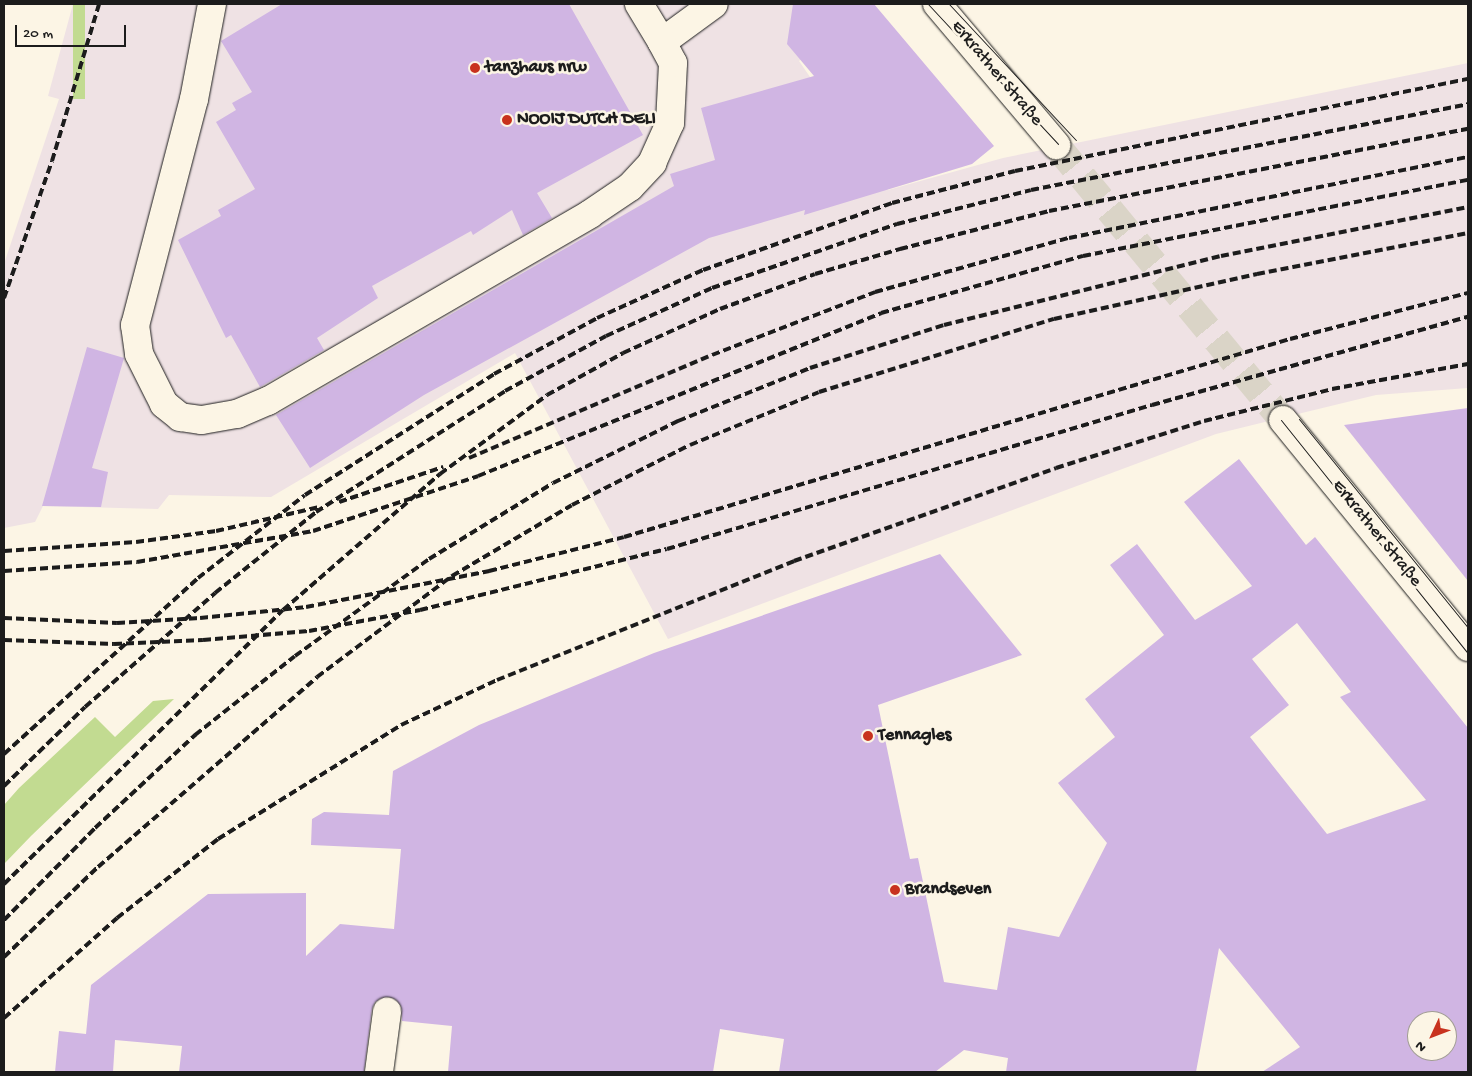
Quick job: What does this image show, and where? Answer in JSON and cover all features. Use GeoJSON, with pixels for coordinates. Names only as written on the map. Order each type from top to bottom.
{"type":"FeatureCollection","features":[{"type":"Feature","properties":{"kind":"street"},"geometry":{"type":"LineString","coordinates":[[212,4],[194,99],[135,325],[140,354],[155,390],[171,412],[193,420],[227,417],[268,401],[590,214],[630,187],[652,163],[668,131],[674,78],[671,58],[640,4]]}},
{"type":"Feature","properties":{"kind":"street"},"geometry":{"type":"LineString","coordinates":[[662,42],[714,4]]}},
{"type":"Feature","properties":{"kind":"street","name":"Erkrather Straße"},"geometry":{"type":"LineString","coordinates":[[936,4],[1056,145]]}},
{"type":"Feature","properties":{"kind":"street","name":"Erkrather Straße"},"geometry":{"type":"LineString","coordinates":[[1283,420],[1468,647]]}},
{"type":"Feature","properties":{"kind":"street"},"geometry":{"type":"LineString","coordinates":[[379,1072],[387,1012]]}},
{"type":"Feature","properties":{"kind":"shaded area"},"geometry":{"type":"Polygon","coordinates":[[[73,4],[864,4],[799,61],[888,190],[1003,158],[1468,63],[1468,388],[1376,395],[1216,434],[668,639],[515,353],[271,497],[169,495],[158,509],[43,506],[35,522],[4,528],[4,264],[59,99],[48,96],[73,4]]]}},
{"type":"Feature","properties":{"kind":"green space"},"geometry":{"type":"Polygon","coordinates":[[[73,4],[85,4],[85,99],[73,99],[73,4]]]}},
{"type":"Feature","properties":{"kind":"green space"},"geometry":{"type":"Polygon","coordinates":[[[174,699],[4,864],[4,805],[19,788],[95,717],[115,737],[153,701],[174,699]]]}},
{"type":"Feature","properties":{"kind":"building"},"geometry":{"type":"Polygon","coordinates":[[[282,4],[569,4],[643,135],[537,193],[552,218],[523,235],[512,210],[473,235],[471,231],[372,286],[378,298],[317,338],[324,350],[260,387],[231,335],[226,338],[178,240],[221,216],[218,210],[255,189],[216,122],[236,110],[232,103],[252,92],[221,41],[282,4]]]}},
{"type":"Feature","properties":{"kind":"building"},"geometry":{"type":"Polygon","coordinates":[[[793,4],[874,4],[994,146],[972,164],[804,215],[805,210],[709,238],[424,395],[310,468],[276,415],[674,186],[670,174],[715,160],[701,108],[814,76],[787,44],[793,4]]]}},
{"type":"Feature","properties":{"kind":"building"},"geometry":{"type":"Polygon","coordinates":[[[87,347],[124,358],[92,468],[108,472],[101,507],[42,506],[87,347]]]}},
{"type":"Feature","properties":{"kind":"building"},"geometry":{"type":"Polygon","coordinates":[[[1468,408],[1468,581],[1344,425],[1468,408]]]}},
{"type":"Feature","properties":{"kind":"building"},"geometry":{"type":"Polygon","coordinates":[[[1239,459],[1306,545],[1315,537],[1468,728],[1468,1072],[1262,1072],[1300,1047],[1219,948],[1196,1072],[1006,1072],[1008,1058],[964,1050],[935,1072],[779,1072],[784,1039],[720,1029],[713,1072],[448,1072],[452,1026],[402,1021],[401,1006],[389,997],[375,1002],[372,1009],[364,1072],[179,1072],[182,1046],[115,1040],[113,1072],[55,1072],[59,1031],[86,1034],[91,985],[208,894],[306,893],[306,956],[340,924],[394,929],[401,849],[311,845],[312,819],[324,812],[389,815],[393,771],[479,725],[654,653],[940,554],[1022,655],[878,705],[910,859],[918,858],[944,982],[997,990],[1008,927],[1059,937],[1107,843],[1058,783],[1115,737],[1085,699],[1164,635],[1110,565],[1137,544],[1195,620],[1252,586],[1184,502],[1239,459]],[[1297,623],[1252,659],[1289,705],[1250,737],[1327,834],[1426,800],[1340,697],[1351,692],[1297,623]]]}},
{"type":"Feature","properties":{"kind":"tunnel"},"geometry":{"type":"LineString","coordinates":[[1056,145],[1283,420]]}},
{"type":"Feature","properties":{"kind":"tram line"},"geometry":{"type":"LineString","coordinates":[[928,4],[1058,144]]}},
{"type":"Feature","properties":{"kind":"tram line"},"geometry":{"type":"LineString","coordinates":[[949,4],[1076,140]]}},
{"type":"Feature","properties":{"kind":"tram line"},"geometry":{"type":"LineString","coordinates":[[1299,419],[1468,628]]}},
{"type":"Feature","properties":{"kind":"tram line"},"geometry":{"type":"LineString","coordinates":[[1281,420],[1468,653]]}},
{"type":"Feature","properties":{"kind":"railway"},"geometry":{"type":"LineString","coordinates":[[4,298],[52,161],[99,4]]}},
{"type":"Feature","properties":{"kind":"railway"},"geometry":{"type":"LineString","coordinates":[[4,754],[198,578],[305,495],[494,374],[597,318],[703,270],[892,203],[1015,171],[1468,79]]}},
{"type":"Feature","properties":{"kind":"railway"},"geometry":{"type":"LineString","coordinates":[[4,786],[85,707],[215,593],[316,512],[505,391],[606,336],[712,288],[897,224],[1031,190],[1468,104]]}},
{"type":"Feature","properties":{"kind":"railway"},"geometry":{"type":"LineString","coordinates":[[4,884],[283,610],[440,474],[547,395],[623,353],[720,309],[815,274],[900,249],[1049,211],[1468,129]]}},
{"type":"Feature","properties":{"kind":"railway"},"geometry":{"type":"LineString","coordinates":[[469,458],[712,355],[875,292],[1069,238],[1468,157]]}},
{"type":"Feature","properties":{"kind":"railway"},"geometry":{"type":"LineString","coordinates":[[4,571],[137,562],[313,531],[478,476],[881,313],[1083,256],[1468,180]]}},
{"type":"Feature","properties":{"kind":"railway"},"geometry":{"type":"LineString","coordinates":[[4,920],[95,828],[195,735],[295,656],[429,559],[553,483],[678,421],[810,368],[944,325],[1221,256],[1468,207]]}},
{"type":"Feature","properties":{"kind":"railway"},"geometry":{"type":"LineString","coordinates":[[4,957],[98,867],[317,677],[452,576],[572,505],[690,445],[819,392],[1054,319],[1257,274],[1468,233]]}},
{"type":"Feature","properties":{"kind":"railway"},"geometry":{"type":"LineString","coordinates":[[4,618],[117,623],[200,618],[306,607],[489,571],[624,537],[1290,339],[1468,293]]}},
{"type":"Feature","properties":{"kind":"railway"},"geometry":{"type":"LineString","coordinates":[[4,640],[114,644],[203,640],[309,631],[420,610],[667,549],[1152,405],[1468,317]]}},
{"type":"Feature","properties":{"kind":"railway"},"geometry":{"type":"LineString","coordinates":[[4,1018],[117,918],[218,839],[401,725],[497,680],[794,561],[1056,468],[1204,421],[1332,389],[1468,364]]}},
{"type":"Feature","properties":{"kind":"railway"},"geometry":{"type":"LineString","coordinates":[[339,502],[443,467]]}},
{"type":"Feature","properties":{"kind":"railway"},"geometry":{"type":"LineString","coordinates":[[4,551],[136,542],[216,531],[319,507]]}},
{"type":"Feature","properties":{"kind":"place","name":"tanzhaus nrw"},"geometry":{"type":"Point","coordinates":[475,68]}},
{"type":"Feature","properties":{"kind":"place","name":"NOOIJ DUTCH DELI"},"geometry":{"type":"Point","coordinates":[507,120]}},
{"type":"Feature","properties":{"kind":"place","name":"Tennagles"},"geometry":{"type":"Point","coordinates":[868,736]}},
{"type":"Feature","properties":{"kind":"place","name":"Brandseven"},"geometry":{"type":"Point","coordinates":[895,890]}}]}
